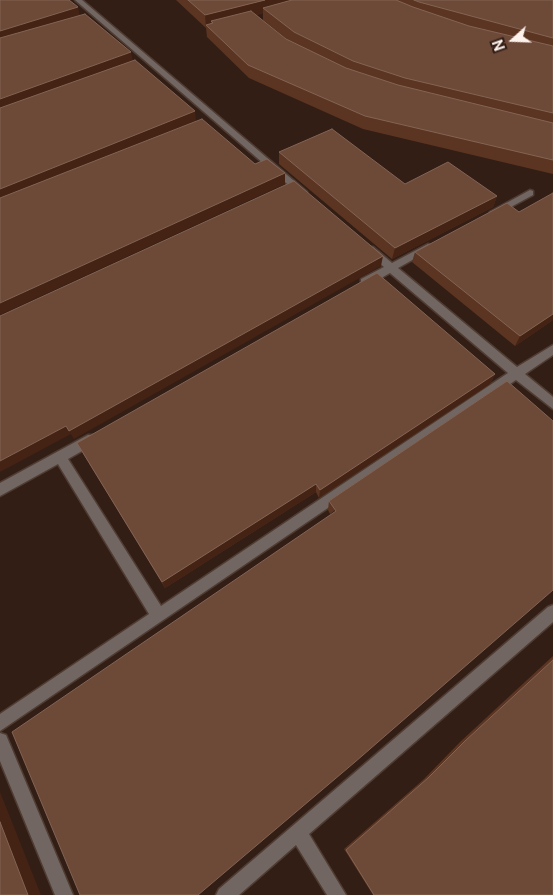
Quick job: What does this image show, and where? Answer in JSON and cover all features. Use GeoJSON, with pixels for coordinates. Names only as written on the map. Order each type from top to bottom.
{"type":"FeatureCollection","features":[{"type":"Feature","properties":{"kind":"street"},"geometry":{"type":"LineString","coordinates":[[78,0],[92,17],[290,187],[309,198]]}},
{"type":"Feature","properties":{"kind":"street"},"geometry":{"type":"LineString","coordinates":[[487,216],[530,193]]}},
{"type":"Feature","properties":{"kind":"street"},"geometry":{"type":"LineString","coordinates":[[361,242],[553,404]]}},
{"type":"Feature","properties":{"kind":"street"},"geometry":{"type":"LineString","coordinates":[[357,286],[434,244]]}},
{"type":"Feature","properties":{"kind":"street"},"geometry":{"type":"LineString","coordinates":[[0,724],[158,615],[553,349]]}},
{"type":"Feature","properties":{"kind":"street"},"geometry":{"type":"LineString","coordinates":[[0,490],[103,432]]}},
{"type":"Feature","properties":{"kind":"street"},"geometry":{"type":"LineString","coordinates":[[60,457],[158,615]]}},
{"type":"Feature","properties":{"kind":"street"},"geometry":{"type":"LineString","coordinates":[[225,895],[553,612]]}},
{"type":"Feature","properties":{"kind":"street"},"geometry":{"type":"LineString","coordinates":[[0,741],[64,895]]}},
{"type":"Feature","properties":{"kind":"street"},"geometry":{"type":"LineString","coordinates":[[299,833],[337,895]]}},
{"type":"Feature","properties":{"kind":"building"},"geometry":{"type":"Polygon","coordinates":[[[0,0],[69,0],[78,7],[0,31],[0,0]]]}},
{"type":"Feature","properties":{"kind":"building"},"geometry":{"type":"Polygon","coordinates":[[[188,0],[265,0],[205,15],[188,0]]]}},
{"type":"Feature","properties":{"kind":"building"},"geometry":{"type":"Polygon","coordinates":[[[292,0],[396,0],[469,26],[553,46],[553,113],[405,78],[353,61],[294,32],[263,8],[292,0]]]}},
{"type":"Feature","properties":{"kind":"building"},"geometry":{"type":"Polygon","coordinates":[[[414,0],[553,0],[553,38],[419,2],[414,0]]]}},
{"type":"Feature","properties":{"kind":"building"},"geometry":{"type":"Polygon","coordinates":[[[251,11],[286,39],[346,68],[398,85],[553,123],[553,160],[365,116],[248,65],[206,25],[213,23],[211,21],[251,11]]]}},
{"type":"Feature","properties":{"kind":"building"},"geometry":{"type":"Polygon","coordinates":[[[85,14],[131,52],[0,99],[0,38],[85,14]]]}},
{"type":"Feature","properties":{"kind":"building"},"geometry":{"type":"Polygon","coordinates":[[[135,60],[195,111],[0,189],[0,108],[135,60]]]}},
{"type":"Feature","properties":{"kind":"building"},"geometry":{"type":"Polygon","coordinates":[[[202,119],[255,164],[267,159],[285,173],[0,303],[0,198],[202,119]]]}},
{"type":"Feature","properties":{"kind":"building"},"geometry":{"type":"Polygon","coordinates":[[[332,129],[405,184],[448,162],[497,196],[395,248],[279,152],[332,129]]]}},
{"type":"Feature","properties":{"kind":"building"},"geometry":{"type":"Polygon","coordinates":[[[294,181],[383,256],[69,431],[66,426],[0,461],[0,316],[294,181]]]}},
{"type":"Feature","properties":{"kind":"building"},"geometry":{"type":"Polygon","coordinates":[[[553,193],[553,314],[520,336],[415,252],[507,203],[519,212],[553,193]]]}},
{"type":"Feature","properties":{"kind":"building"},"geometry":{"type":"Polygon","coordinates":[[[377,273],[495,374],[320,490],[316,484],[162,582],[77,443],[377,273]]]}},
{"type":"Feature","properties":{"kind":"building"},"geometry":{"type":"Polygon","coordinates":[[[507,381],[553,421],[553,590],[198,895],[80,895],[12,732],[336,511],[329,501],[507,381]]]}},
{"type":"Feature","properties":{"kind":"building"},"geometry":{"type":"Polygon","coordinates":[[[553,660],[553,895],[374,895],[346,850],[428,778],[465,741],[553,660]]]}},
{"type":"Feature","properties":{"kind":"building"},"geometry":{"type":"Polygon","coordinates":[[[0,822],[28,895],[0,895],[0,822]]]}}]}
